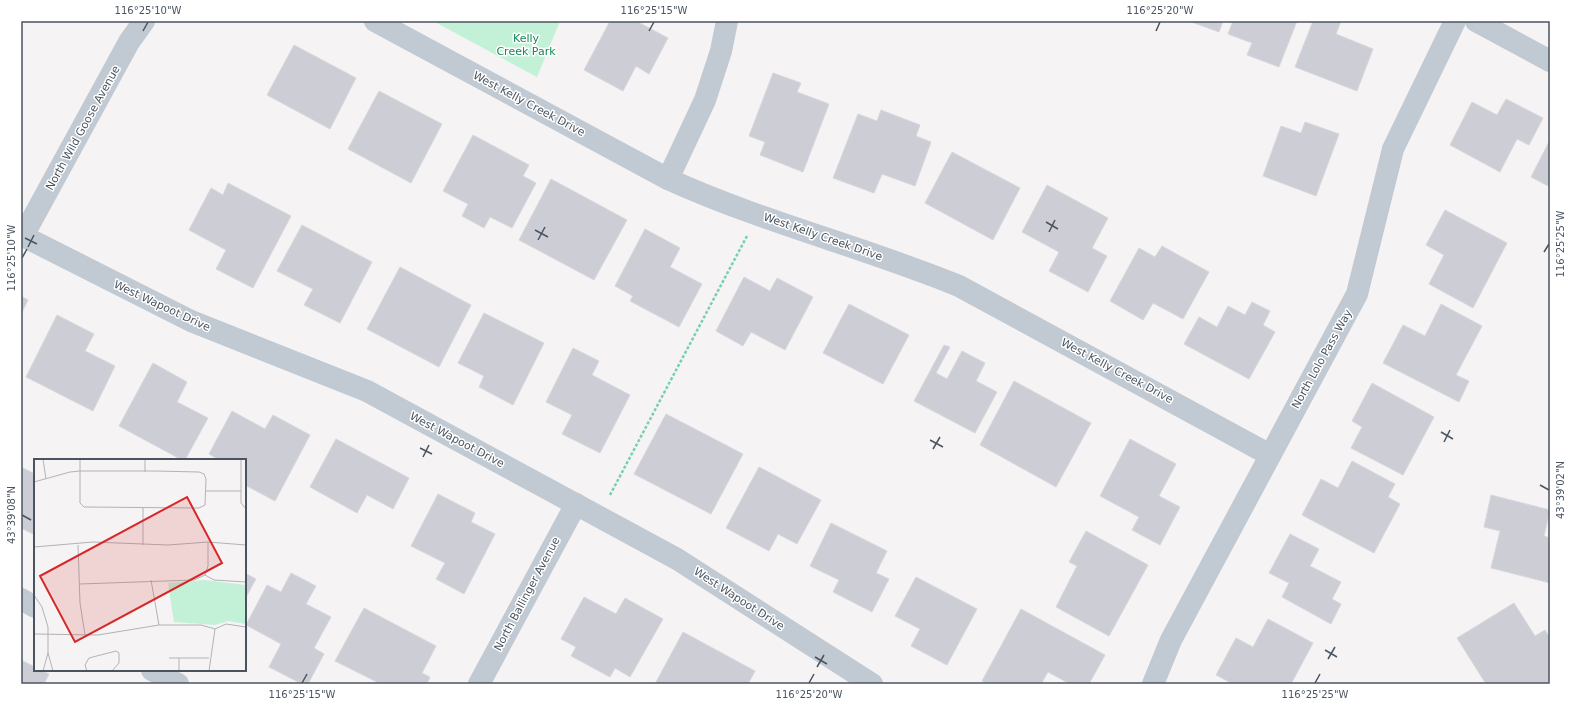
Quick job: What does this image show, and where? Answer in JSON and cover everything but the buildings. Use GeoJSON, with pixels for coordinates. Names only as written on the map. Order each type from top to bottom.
{"type":"FeatureCollection","features":[{"type":"Feature","properties":{"kind":"street","name":"North Wild Goose Avenue"},"geometry":{"type":"LineString","coordinates":[[22,235],[129,42],[144,21]]}},
{"type":"Feature","properties":{"kind":"street","name":"West Kelly Creek Drive"},"geometry":{"type":"LineString","coordinates":[[375,21],[668,179],[711,198],[910,266],[959,286],[1270,455]]}},
{"type":"Feature","properties":{"kind":"street"},"geometry":{"type":"LineString","coordinates":[[668,179],[705,100],[721,51],[727,21]]}},
{"type":"Feature","properties":{"kind":"street","name":"North Lolo Pass Way"},"geometry":{"type":"LineString","coordinates":[[1153,684],[1171,640],[1357,294],[1393,149],[1455,21]]}},
{"type":"Feature","properties":{"kind":"street"},"geometry":{"type":"LineString","coordinates":[[1476,21],[1550,61]]}},
{"type":"Feature","properties":{"kind":"street","name":"West Wapoot Drive"},"geometry":{"type":"LineString","coordinates":[[22,235],[184,318],[367,391],[677,559],[872,684]]}},
{"type":"Feature","properties":{"kind":"street","name":"North Ballinger Avenue"},"geometry":{"type":"LineString","coordinates":[[479,684],[576,504]]}},
{"type":"Feature","properties":{"kind":"street"},"geometry":{"type":"LineString","coordinates":[[21,599],[34,606]]}},
{"type":"Feature","properties":{"kind":"street"},"geometry":{"type":"LineString","coordinates":[[154,671],[178,684]]}},
{"type":"Feature","properties":{"kind":"path"},"geometry":{"type":"LineString","coordinates":[[598,516],[758,215]]}},
{"type":"Feature","properties":{"kind":"green space","name":"Kelly Creek Park"},"geometry":{"type":"Polygon","coordinates":[[[433,21],[560,21],[537,77],[433,21]]]}}]}
